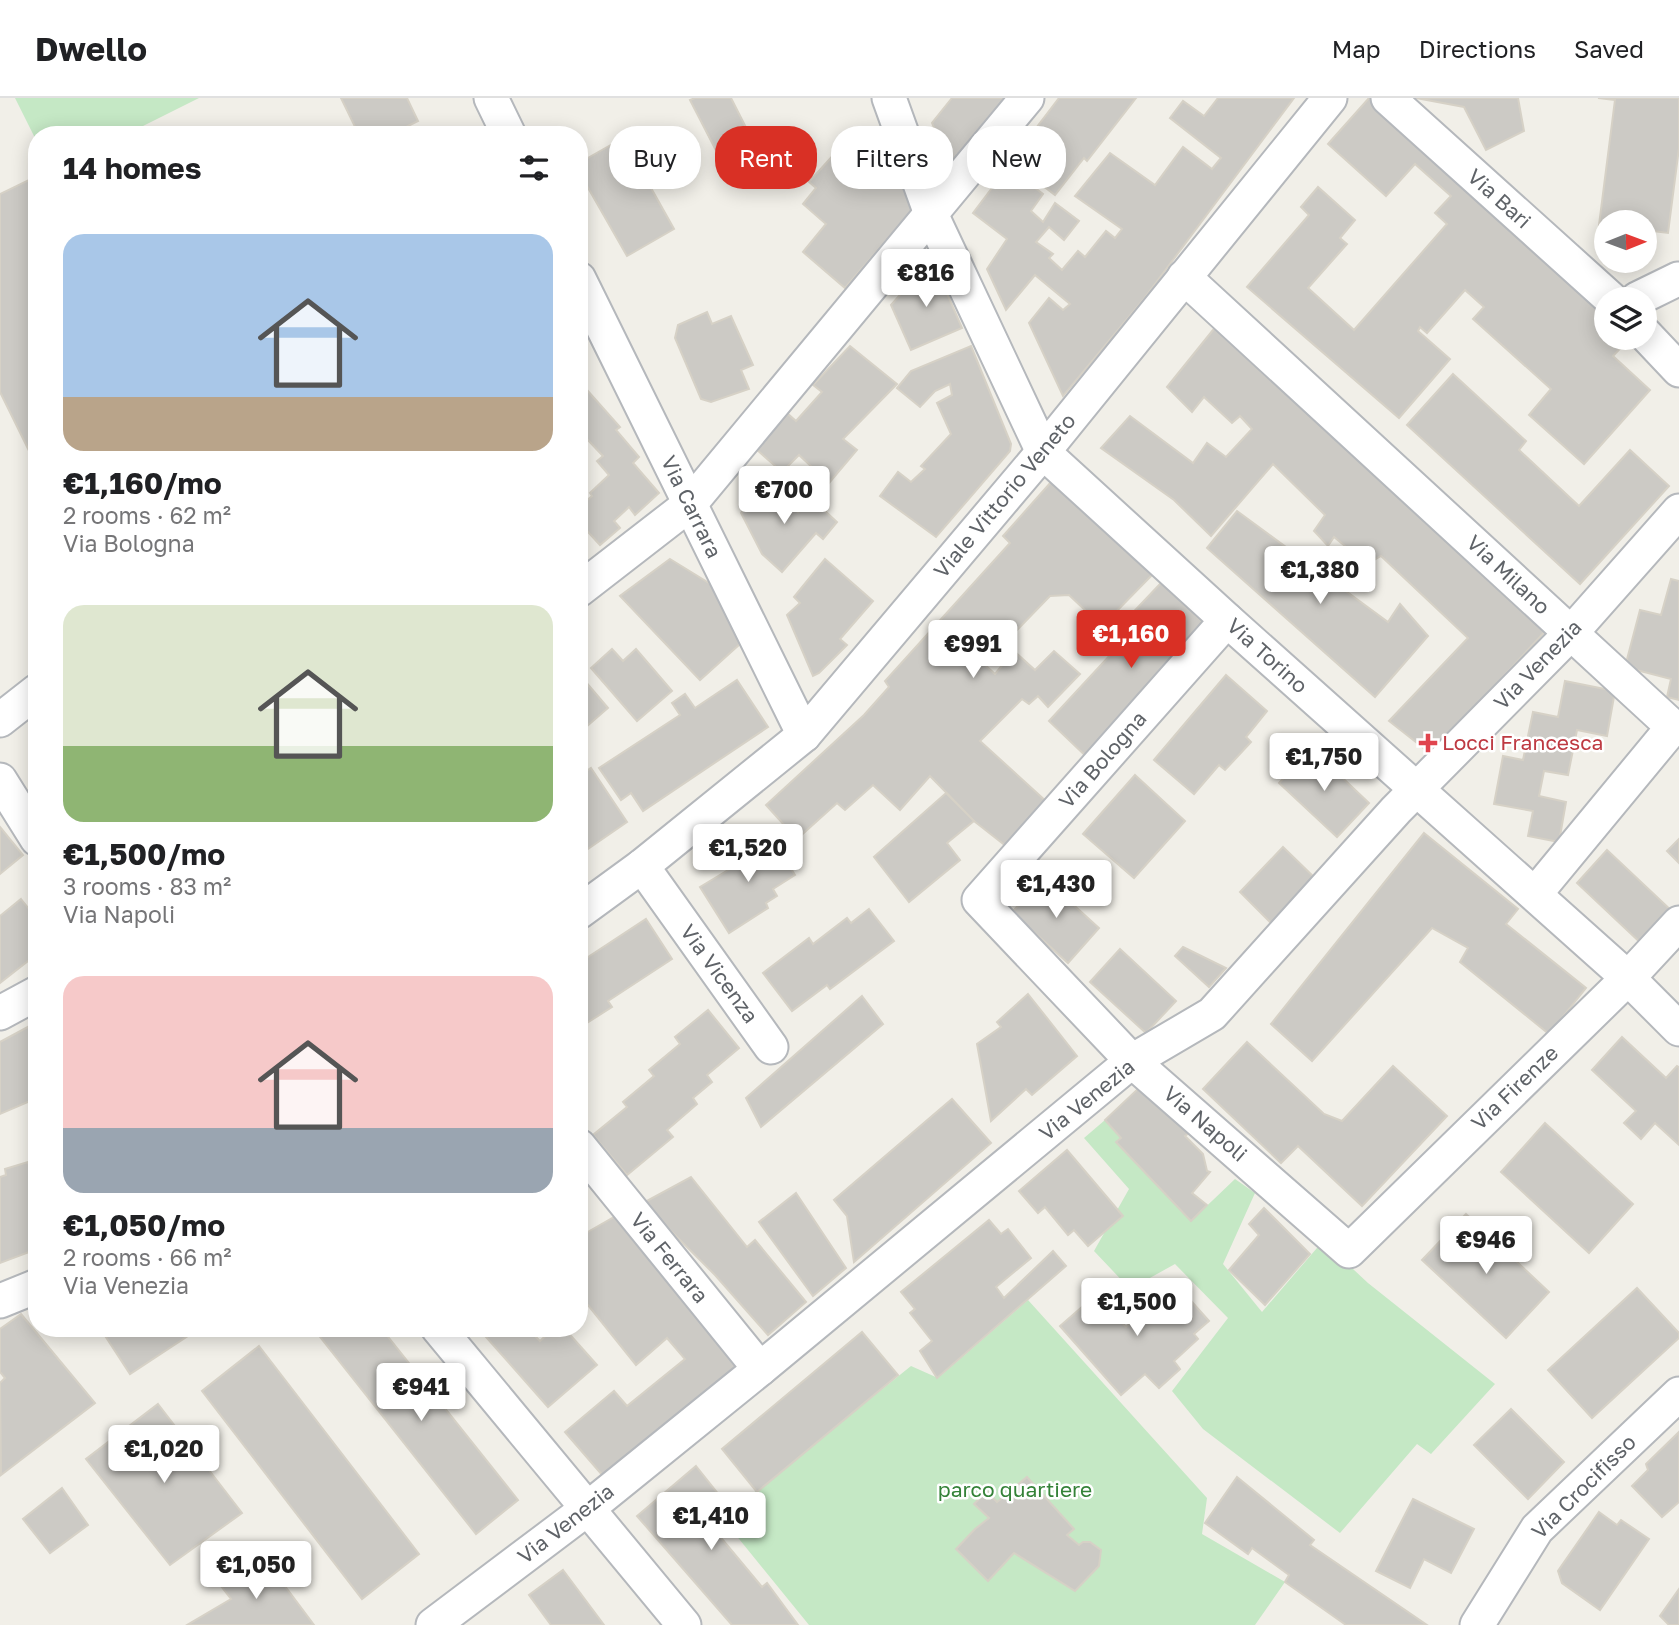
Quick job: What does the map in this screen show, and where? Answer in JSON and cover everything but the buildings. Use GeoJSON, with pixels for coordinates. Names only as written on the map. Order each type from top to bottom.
{"type":"FeatureCollection","features":[{"type":"Feature","properties":{"kind":"street"},"geometry":{"type":"LineString","coordinates":[[491,98],[505,126]]}},
{"type":"Feature","properties":{"kind":"street"},"geometry":{"type":"LineString","coordinates":[[588,583],[690,504],[1027,98]]}},
{"type":"Feature","properties":{"kind":"street","name":"Viale Vittorio Veneto"},"geometry":{"type":"LineString","coordinates":[[588,905],[642,866],[804,735],[1043,452],[1330,98]]}},
{"type":"Feature","properties":{"kind":"street","name":"Via Bari"},"geometry":{"type":"LineString","coordinates":[[1388,98],[1598,287]]}},
{"type":"Feature","properties":{"kind":"street"},"geometry":{"type":"LineString","coordinates":[[892,100],[931,214],[1043,452]]}},
{"type":"Feature","properties":{"kind":"street"},"geometry":{"type":"LineString","coordinates":[[1679,272],[1679,286]]}},
{"type":"Feature","properties":{"kind":"street","name":"Via Milano"},"geometry":{"type":"LineString","coordinates":[[1184,277],[1672,727],[1535,894]]}},
{"type":"Feature","properties":{"kind":"street"},"geometry":{"type":"LineString","coordinates":[[1657,289],[1678,279]]}},
{"type":"Feature","properties":{"kind":"street","name":"Via Carrara"},"geometry":{"type":"LineString","coordinates":[[588,297],[804,735]]}},
{"type":"Feature","properties":{"kind":"street"},"geometry":{"type":"LineString","coordinates":[[1657,347],[1679,370]]}},
{"type":"Feature","properties":{"kind":"street","name":"Via Torino"},"geometry":{"type":"LineString","coordinates":[[1043,452],[1628,978],[1679,1030]]}},
{"type":"Feature","properties":{"kind":"street","name":"Via Venezia"},"geometry":{"type":"LineString","coordinates":[[433,1625],[587,1509],[1132,1061],[1212,1014],[1396,810],[1571,633],[1679,511]]}},
{"type":"Feature","properties":{"kind":"street","name":"Via Bologna"},"geometry":{"type":"LineString","coordinates":[[979,900],[1227,620]]}},
{"type":"Feature","properties":{"kind":"street"},"geometry":{"type":"LineString","coordinates":[[0,720],[28,698]]}},
{"type":"Feature","properties":{"kind":"street"},"geometry":{"type":"LineString","coordinates":[[0,780],[28,825]]}},
{"type":"Feature","properties":{"kind":"street","name":"Via Vicenza"},"geometry":{"type":"LineString","coordinates":[[642,866],[771,1047]]}},
{"type":"Feature","properties":{"kind":"street","name":"Via Napoli"},"geometry":{"type":"LineString","coordinates":[[979,900],[1132,1061],[1349,1251]]}},
{"type":"Feature","properties":{"kind":"street","name":"Via Firenze"},"geometry":{"type":"LineString","coordinates":[[1349,1251],[1628,978],[1679,923]]}},
{"type":"Feature","properties":{"kind":"street"},"geometry":{"type":"LineString","coordinates":[[0,1013],[28,998]]}},
{"type":"Feature","properties":{"kind":"street","name":"Via Ferrara"},"geometry":{"type":"LineString","coordinates":[[588,1157],[760,1369]]}},
{"type":"Feature","properties":{"kind":"street"},"geometry":{"type":"LineString","coordinates":[[0,1301],[28,1290]]}},
{"type":"Feature","properties":{"kind":"street"},"geometry":{"type":"LineString","coordinates":[[445,1337],[684,1625]]}},
{"type":"Feature","properties":{"kind":"street","name":"Via Crocifisso"},"geometry":{"type":"LineString","coordinates":[[1477,1625],[1537,1529],[1679,1394]]}},
{"type":"Feature","properties":{"kind":"green space"},"geometry":{"type":"Polygon","coordinates":[[[15,98],[199,98],[143,126],[29,126],[15,98]]]}},
{"type":"Feature","properties":{"kind":"green space"},"geometry":{"type":"Polygon","coordinates":[[[1105,1120],[1191,1221],[1235,1179],[1255,1193],[1223,1264],[1262,1312],[1323,1241],[1368,1283],[1495,1384],[1431,1454],[1417,1444],[1340,1533],[1203,1429],[1172,1391],[1228,1318],[1175,1264],[1130,1289],[1094,1251],[1129,1189],[1084,1138],[1105,1120]]]}},
{"type":"Feature","properties":{"kind":"green space","name":"parco quartiere"},"geometry":{"type":"Polygon","coordinates":[[[1028,1300],[1207,1498],[1202,1534],[1285,1582],[1255,1625],[809,1625],[722,1518],[911,1366],[938,1378],[1028,1300]]]}},
{"type":"Feature","properties":{"kind":"place","name":"Locci Francesca"},"geometry":{"type":"Point","coordinates":[1428,743]}}]}
